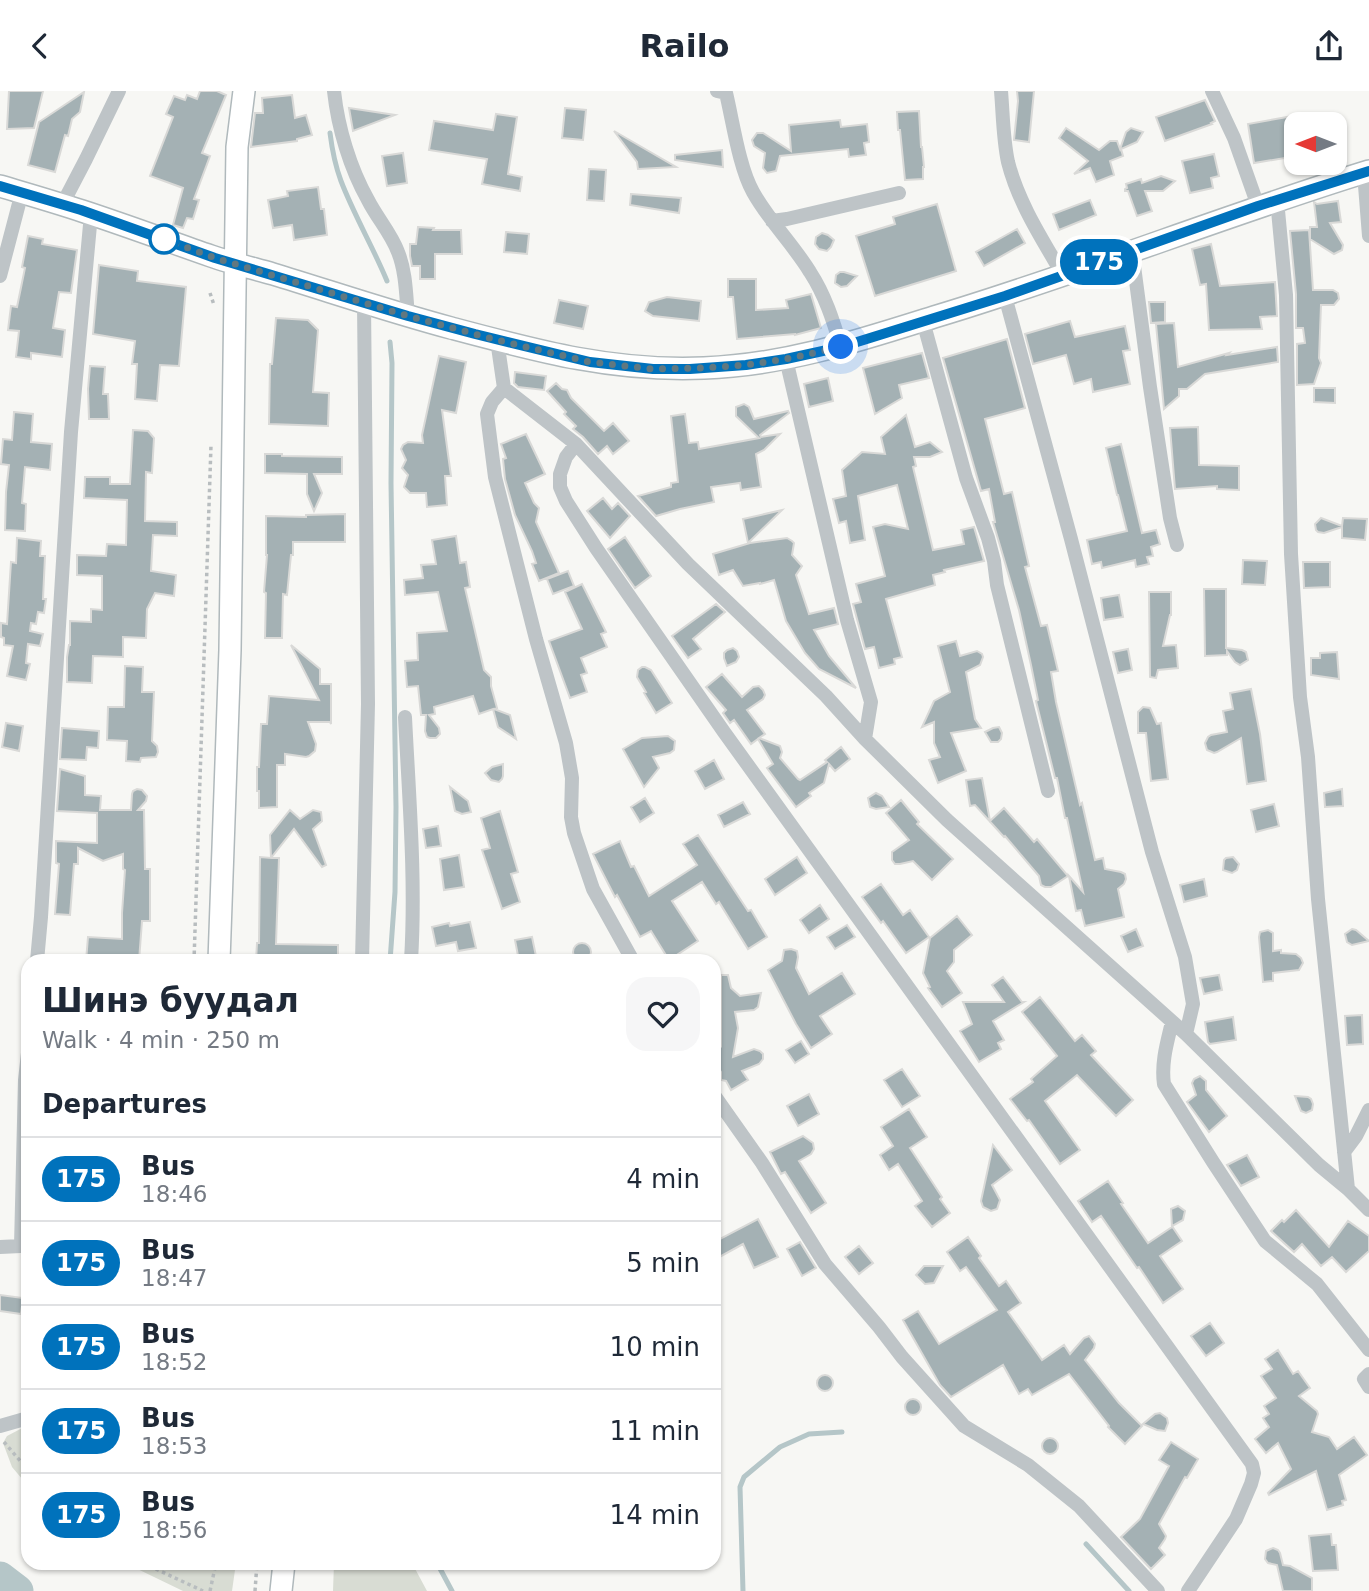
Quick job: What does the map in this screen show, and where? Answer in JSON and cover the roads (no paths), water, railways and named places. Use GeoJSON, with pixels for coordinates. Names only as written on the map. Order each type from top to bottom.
{"type":"FeatureCollection","features":[{"type":"Feature","properties":{"kind":"main road"},"geometry":{"type":"LineString","coordinates":[[219,954],[230,650],[237,146],[244,91]]}},
{"type":"Feature","properties":{"kind":"main road"},"geometry":{"type":"LineString","coordinates":[[0,186],[91,214],[215,258],[408,316],[590,362],[653,369],[732,366],[786,359],[841,347],[1005,296],[1268,203],[1366,172]]}},
{"type":"Feature","properties":{"kind":"main road"},"geometry":{"type":"LineString","coordinates":[[281,1591],[283,1570]]}},
{"type":"Feature","properties":{"kind":"street"},"geometry":{"type":"LineString","coordinates":[[62,205],[119,91]]}},
{"type":"Feature","properties":{"kind":"street"},"geometry":{"type":"LineString","coordinates":[[334,91],[353,167],[366,197],[392,238],[402,262],[408,316]]}},
{"type":"Feature","properties":{"kind":"street"},"geometry":{"type":"LineString","coordinates":[[1002,91],[1005,142],[1012,176],[1020,197],[1063,275]]}},
{"type":"Feature","properties":{"kind":"street"},"geometry":{"type":"LineString","coordinates":[[1212,91],[1268,203],[1286,295],[1291,554],[1300,697],[1308,757],[1318,899],[1348,1189]]}},
{"type":"Feature","properties":{"kind":"street"},"geometry":{"type":"LineString","coordinates":[[723,92],[747,180],[772,221],[809,269],[820,288],[841,347]]}},
{"type":"Feature","properties":{"kind":"street"},"geometry":{"type":"LineString","coordinates":[[1366,172],[1369,236]]}},
{"type":"Feature","properties":{"kind":"street"},"geometry":{"type":"LineString","coordinates":[[0,276],[22,192]]}},
{"type":"Feature","properties":{"kind":"street"},"geometry":{"type":"LineString","coordinates":[[772,221],[899,193]]}},
{"type":"Feature","properties":{"kind":"street"},"geometry":{"type":"LineString","coordinates":[[38,954],[71,432],[91,214]]}},
{"type":"Feature","properties":{"kind":"street"},"geometry":{"type":"LineString","coordinates":[[1132,251],[1170,519],[1177,545]]}},
{"type":"Feature","properties":{"kind":"street"},"geometry":{"type":"LineString","coordinates":[[1005,296],[1152,852],[1185,957],[1193,1004],[1186,1034]]}},
{"type":"Feature","properties":{"kind":"street"},"geometry":{"type":"LineString","coordinates":[[362,954],[368,704],[364,303]]}},
{"type":"Feature","properties":{"kind":"street"},"geometry":{"type":"LineString","coordinates":[[923,321],[966,478],[988,538],[1048,791]]}},
{"type":"Feature","properties":{"kind":"street"},"geometry":{"type":"LineString","coordinates":[[497,340],[503,388],[487,414],[495,477],[536,639],[566,743],[572,778],[571,817],[574,833],[593,889],[629,954]]}},
{"type":"Feature","properties":{"kind":"street"},"geometry":{"type":"LineString","coordinates":[[786,359],[847,620],[872,702],[865,739]]}},
{"type":"Feature","properties":{"kind":"street"},"geometry":{"type":"LineString","coordinates":[[503,388],[576,444],[688,564],[826,697],[947,820],[1186,1034],[1319,1165],[1369,1210]]}},
{"type":"Feature","properties":{"kind":"street"},"geometry":{"type":"LineString","coordinates":[[576,444],[566,457],[560,488],[589,536],[724,732],[1252,1464],[1254,1473],[1251,1485],[1236,1518],[1188,1591]]}},
{"type":"Feature","properties":{"kind":"street"},"geometry":{"type":"LineString","coordinates":[[405,717],[412,862],[411,954]]}},
{"type":"Feature","properties":{"kind":"street"},"geometry":{"type":"LineString","coordinates":[[1172,1022],[1162,1070],[1164,1084],[1265,1241],[1317,1285],[1369,1350]]}},
{"type":"Feature","properties":{"kind":"street"},"geometry":{"type":"LineString","coordinates":[[721,1104],[762,1163],[825,1264],[902,1357],[964,1426],[1028,1465],[1079,1506],[1158,1591]]}},
{"type":"Feature","properties":{"kind":"street"},"geometry":{"type":"LineString","coordinates":[[1344,1152],[1356,1136],[1369,1109]]}},
{"type":"Feature","properties":{"kind":"street"},"geometry":{"type":"LineString","coordinates":[[0,1247],[21,1246]]}},
{"type":"Feature","properties":{"kind":"street"},"geometry":{"type":"LineString","coordinates":[[1369,1374],[1364,1379],[1369,1387]]}},
{"type":"Feature","properties":{"kind":"street"},"geometry":{"type":"LineString","coordinates":[[0,1426],[21,1420]]}},
{"type":"Feature","properties":{"kind":"waterway"},"geometry":{"type":"LineString","coordinates":[[330,133],[341,181],[387,281]]}},
{"type":"Feature","properties":{"kind":"waterway"},"geometry":{"type":"LineString","coordinates":[[390,342],[396,807],[395,892],[391,954]]}},
{"type":"Feature","properties":{"kind":"waterway"},"geometry":{"type":"LineString","coordinates":[[743,1591],[740,1487],[744,1477],[780,1447],[809,1434],[842,1432]]}},
{"type":"Feature","properties":{"kind":"waterway"},"geometry":{"type":"LineString","coordinates":[[1086,1544],[1129,1591]]}},
{"type":"Feature","properties":{"kind":"waterway"},"geometry":{"type":"LineString","coordinates":[[441,1570],[452,1591]]}},
{"type":"Feature","properties":{"kind":"waterway"},"geometry":{"type":"LineString","coordinates":[[0,1578],[17,1591]]}}]}
